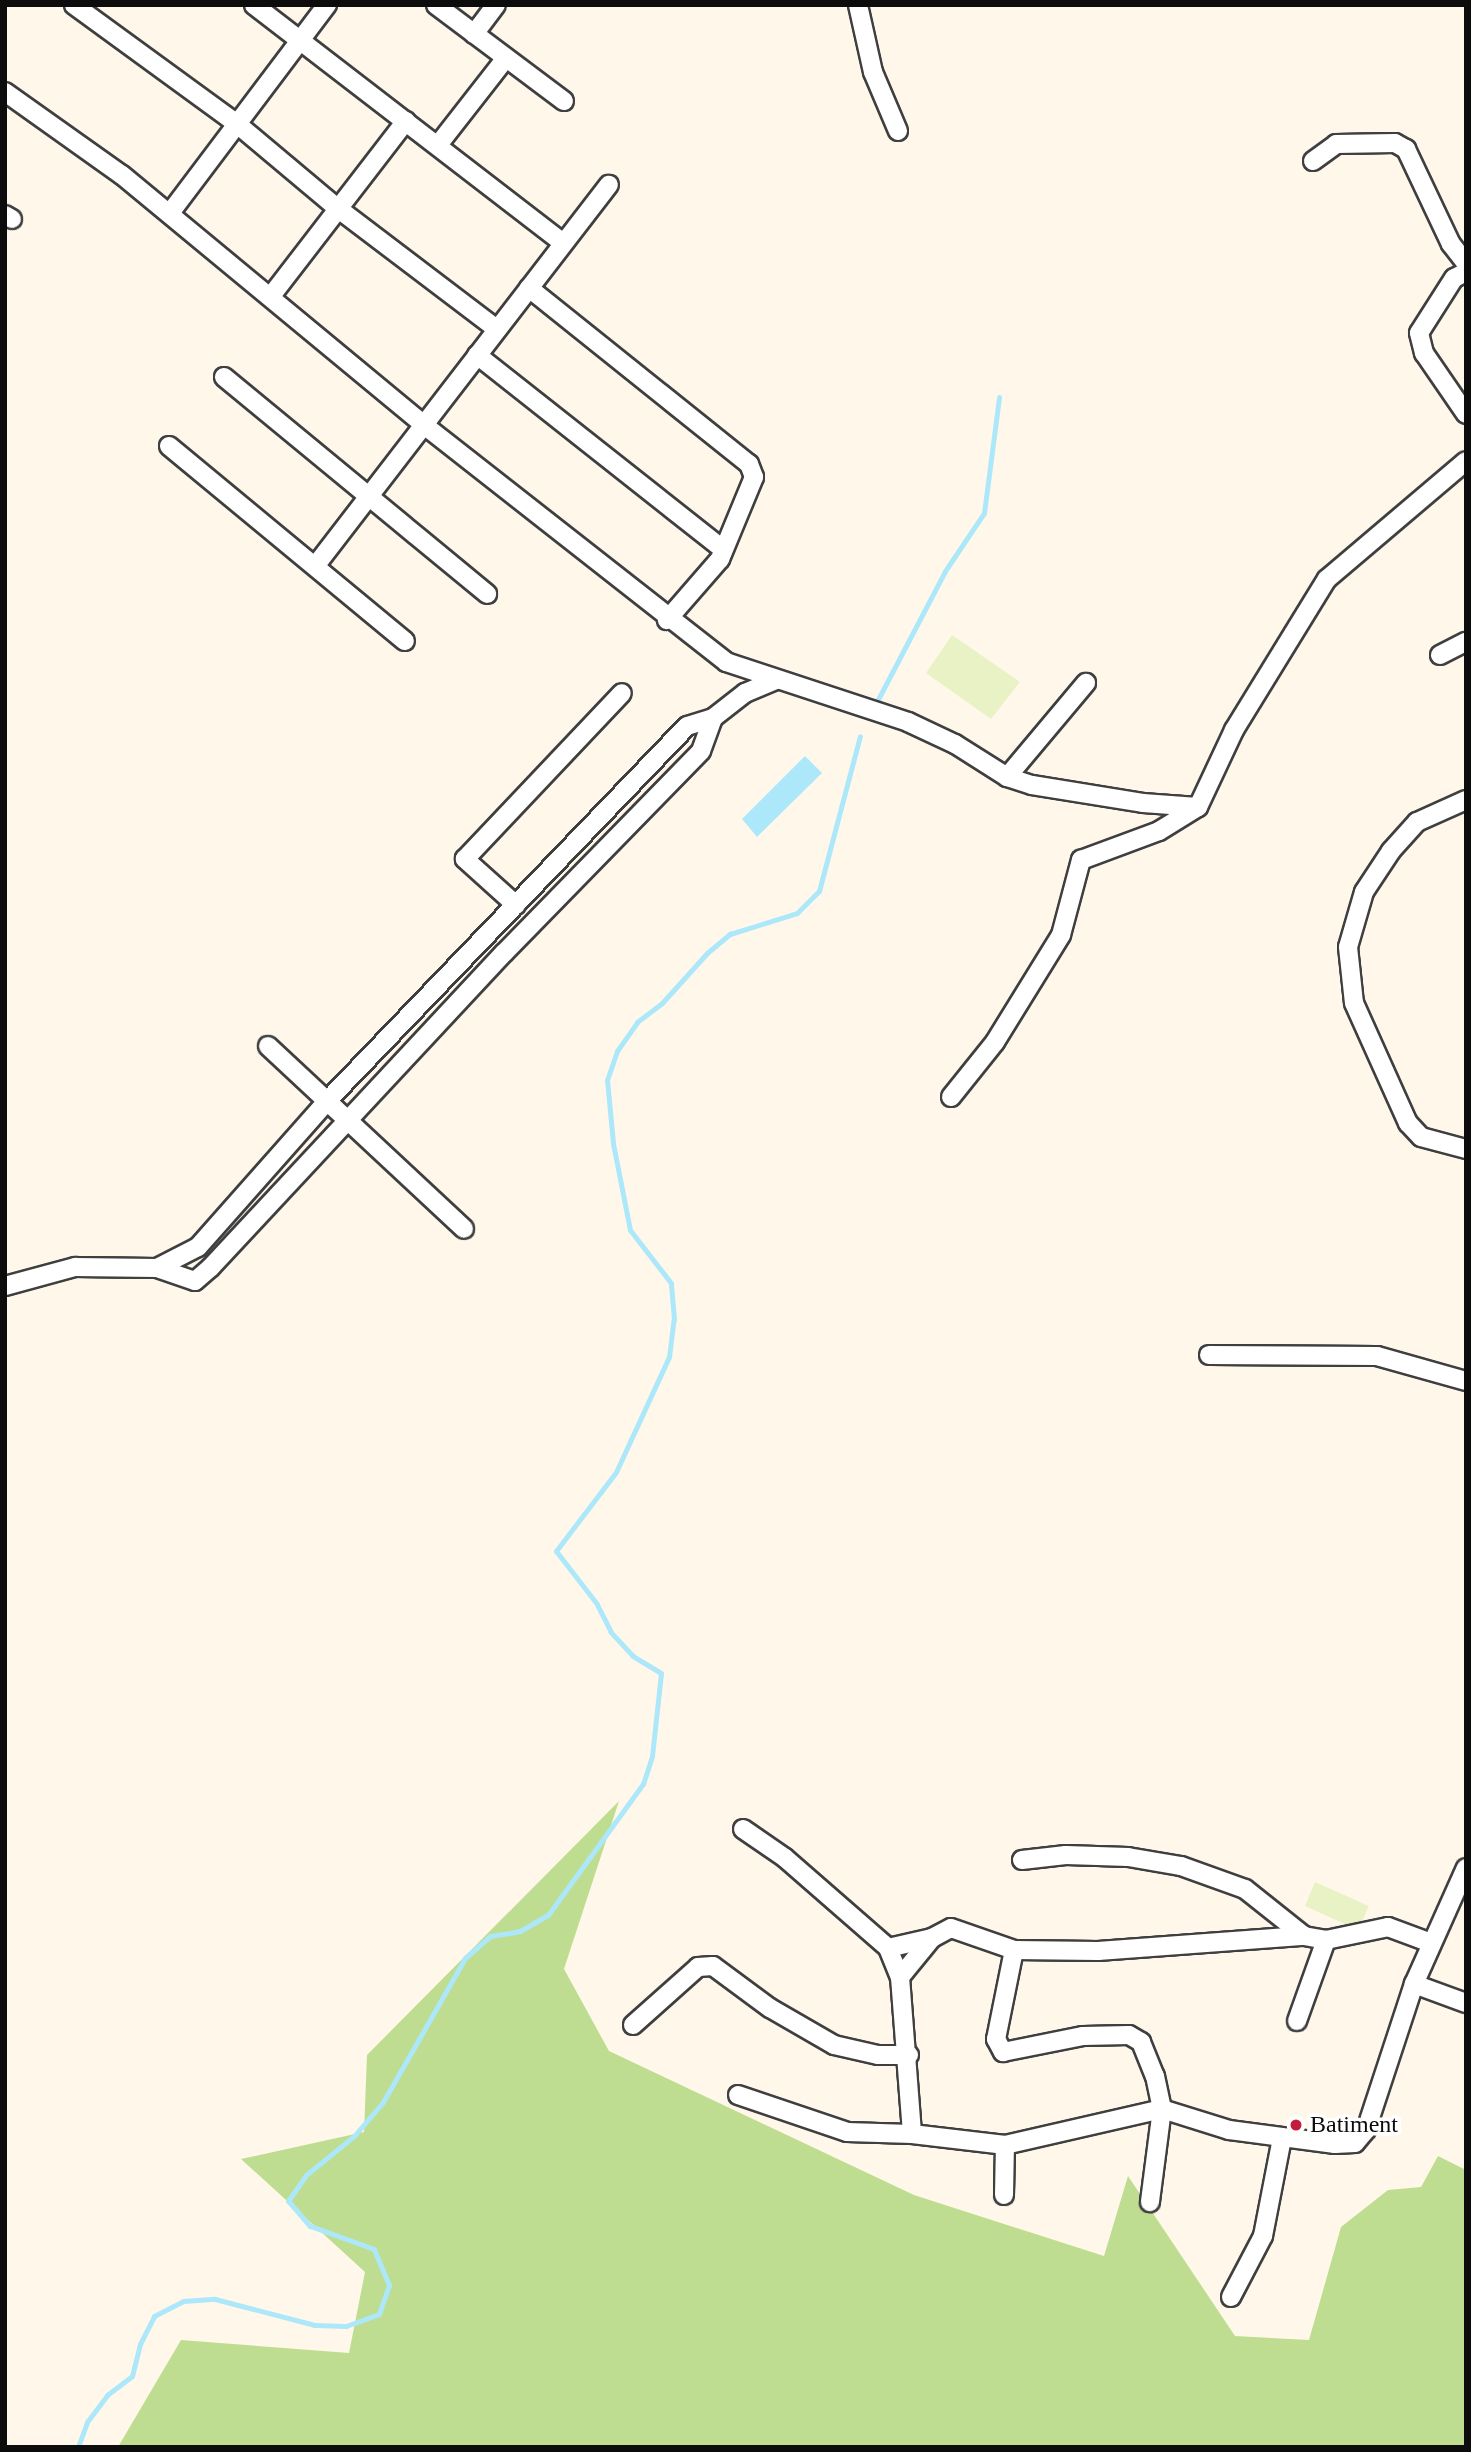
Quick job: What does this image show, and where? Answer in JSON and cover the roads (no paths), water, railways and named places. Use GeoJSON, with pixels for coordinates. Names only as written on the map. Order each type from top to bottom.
{"type":"FeatureCollection","features":[{"type":"Feature","properties":{"kind":"street"},"geometry":{"type":"LineString","coordinates":[[74,5],[237,124],[336,207],[497,329]]}},
{"type":"Feature","properties":{"kind":"street"},"geometry":{"type":"LineString","coordinates":[[254,5],[563,243]]}},
{"type":"Feature","properties":{"kind":"street"},"geometry":{"type":"LineString","coordinates":[[170,213],[327,5]]}},
{"type":"Feature","properties":{"kind":"street"},"geometry":{"type":"LineString","coordinates":[[436,5],[564,101]]}},
{"type":"Feature","properties":{"kind":"street"},"geometry":{"type":"LineString","coordinates":[[474,34],[496,5]]}},
{"type":"Feature","properties":{"kind":"street"},"geometry":{"type":"LineString","coordinates":[[858,5],[873,72],[898,131]]}},
{"type":"Feature","properties":{"kind":"street"},"geometry":{"type":"LineString","coordinates":[[438,145],[506,58]]}},
{"type":"Feature","properties":{"kind":"street"},"geometry":{"type":"LineString","coordinates":[[5,92],[170,213],[424,425],[667,620],[726,662],[908,722],[956,744],[1007,777],[1143,803],[1198,807]]}},
{"type":"Feature","properties":{"kind":"street"},"geometry":{"type":"LineString","coordinates":[[271,296],[336,207],[406,121]]}},
{"type":"Feature","properties":{"kind":"street"},"geometry":{"type":"LineString","coordinates":[[1313,161],[1336,144],[1395,144],[1406,149],[1451,244],[1466,263]]}},
{"type":"Feature","properties":{"kind":"street"},"geometry":{"type":"LineString","coordinates":[[316,565],[609,185]]}},
{"type":"Feature","properties":{"kind":"street"},"geometry":{"type":"LineString","coordinates":[[1466,272],[1454,278],[1419,333],[1424,353],[1466,414]]}},
{"type":"Feature","properties":{"kind":"street"},"geometry":{"type":"LineString","coordinates":[[529,288],[749,464],[754,477],[720,559],[667,620]]}},
{"type":"Feature","properties":{"kind":"street"},"geometry":{"type":"LineString","coordinates":[[477,355],[723,548]]}},
{"type":"Feature","properties":{"kind":"street"},"geometry":{"type":"LineString","coordinates":[[224,377],[487,594]]}},
{"type":"Feature","properties":{"kind":"street"},"geometry":{"type":"LineString","coordinates":[[169,446],[316,565],[405,642]]}},
{"type":"Feature","properties":{"kind":"street"},"geometry":{"type":"LineString","coordinates":[[951,1097],[995,1042],[1055,947],[1081,860],[1159,831],[1198,807],[1234,730],[1327,579],[1466,461]]}},
{"type":"Feature","properties":{"kind":"street"},"geometry":{"type":"LineString","coordinates":[[1440,655],[1466,642]]}},
{"type":"Feature","properties":{"kind":"street"},"geometry":{"type":"LineString","coordinates":[[157,1269],[198,1247],[328,1100],[687,726],[713,718],[745,693],[775,680]]}},
{"type":"Feature","properties":{"kind":"street"},"geometry":{"type":"LineString","coordinates":[[1007,777],[1086,683]]}},
{"type":"Feature","properties":{"kind":"street"},"geometry":{"type":"LineString","coordinates":[[516,905],[465,859],[622,693]]}},
{"type":"Feature","properties":{"kind":"street"},"geometry":{"type":"LineString","coordinates":[[5,1286],[75,1266],[157,1269],[195,1281],[504,953],[701,751],[713,718]]}},
{"type":"Feature","properties":{"kind":"street"},"geometry":{"type":"LineString","coordinates":[[1466,800],[1417,822],[1391,850],[1364,892],[1348,947],[1354,1003],[1408,1123],[1421,1137],[1466,1149]]}},
{"type":"Feature","properties":{"kind":"street"},"geometry":{"type":"LineString","coordinates":[[488,936],[504,953]]}},
{"type":"Feature","properties":{"kind":"street"},"geometry":{"type":"LineString","coordinates":[[268,1046],[464,1229]]}},
{"type":"Feature","properties":{"kind":"street"},"geometry":{"type":"LineString","coordinates":[[1209,1355],[1377,1356],[1466,1381]]}},
{"type":"Feature","properties":{"kind":"street"},"geometry":{"type":"LineString","coordinates":[[743,1829],[785,1858],[888,1948],[900,1977],[909,2055],[912,2134]]}},
{"type":"Feature","properties":{"kind":"street"},"geometry":{"type":"LineString","coordinates":[[1023,1860],[1066,1855],[1128,1857],[1181,1866],[1245,1889],[1304,1936]]}},
{"type":"Feature","properties":{"kind":"street"},"geometry":{"type":"LineString","coordinates":[[738,2095],[847,2132],[912,2134],[1004,2145],[1162,2109],[1229,2130],[1282,2138],[1355,2143],[1366,2130],[1414,1984],[1466,1868]]}},
{"type":"Feature","properties":{"kind":"street"},"geometry":{"type":"LineString","coordinates":[[888,1948],[932,1938],[951,1928],[1014,1950],[1098,1951],[1304,1936],[1326,1940],[1388,1927],[1432,1943]]}},
{"type":"Feature","properties":{"kind":"street"},"geometry":{"type":"LineString","coordinates":[[900,1977],[932,1938]]}},
{"type":"Feature","properties":{"kind":"street"},"geometry":{"type":"LineString","coordinates":[[1297,2021],[1326,1940]]}},
{"type":"Feature","properties":{"kind":"street"},"geometry":{"type":"LineString","coordinates":[[1014,1950],[996,2039],[1003,2052],[1083,2036],[1129,2035],[1141,2042],[1162,2109],[1150,2202]]}},
{"type":"Feature","properties":{"kind":"street"},"geometry":{"type":"LineString","coordinates":[[633,2025],[698,1967],[713,1966],[770,2008],[834,2045],[878,2055],[909,2055]]}},
{"type":"Feature","properties":{"kind":"street"},"geometry":{"type":"LineString","coordinates":[[1414,1984],[1466,2003]]}},
{"type":"Feature","properties":{"kind":"street"},"geometry":{"type":"LineString","coordinates":[[1231,2297],[1263,2236],[1282,2138]]}},
{"type":"Feature","properties":{"kind":"street"},"geometry":{"type":"LineString","coordinates":[[1004,2145],[1004,2195]]}},
{"type":"Feature","properties":{"kind":"water"},"geometry":{"type":"Polygon","coordinates":[[[805,756],[822,773],[757,837],[742,819],[805,756]]]}},
{"type":"Feature","properties":{"kind":"waterway"},"geometry":{"type":"LineString","coordinates":[[874,707],[945,571],[984,513],[999,397]]}},
{"type":"Feature","properties":{"kind":"waterway"},"geometry":{"type":"LineString","coordinates":[[78,2447],[87,2422],[107,2395],[132,2376],[140,2344],[154,2316],[183,2301],[215,2299],[315,2325],[346,2326],[379,2314],[389,2285],[374,2249],[310,2226],[288,2201],[306,2175],[354,2136],[383,2102],[465,1958],[490,1936],[520,1931],[548,1915],[643,1784],[652,1756],[661,1673],[633,1656],[611,1632],[597,1604],[556,1551],[616,1472],[669,1357],[674,1319],[671,1283],[630,1230],[613,1143],[607,1080],[617,1051],[637,1022],[662,1003],[707,953],[730,934],[797,913],[819,891],[860,736]]}},
{"type":"Feature","properties":{"kind":"place","name":"Batiment"},"geometry":{"type":"Point","coordinates":[1296,2125]}}]}
